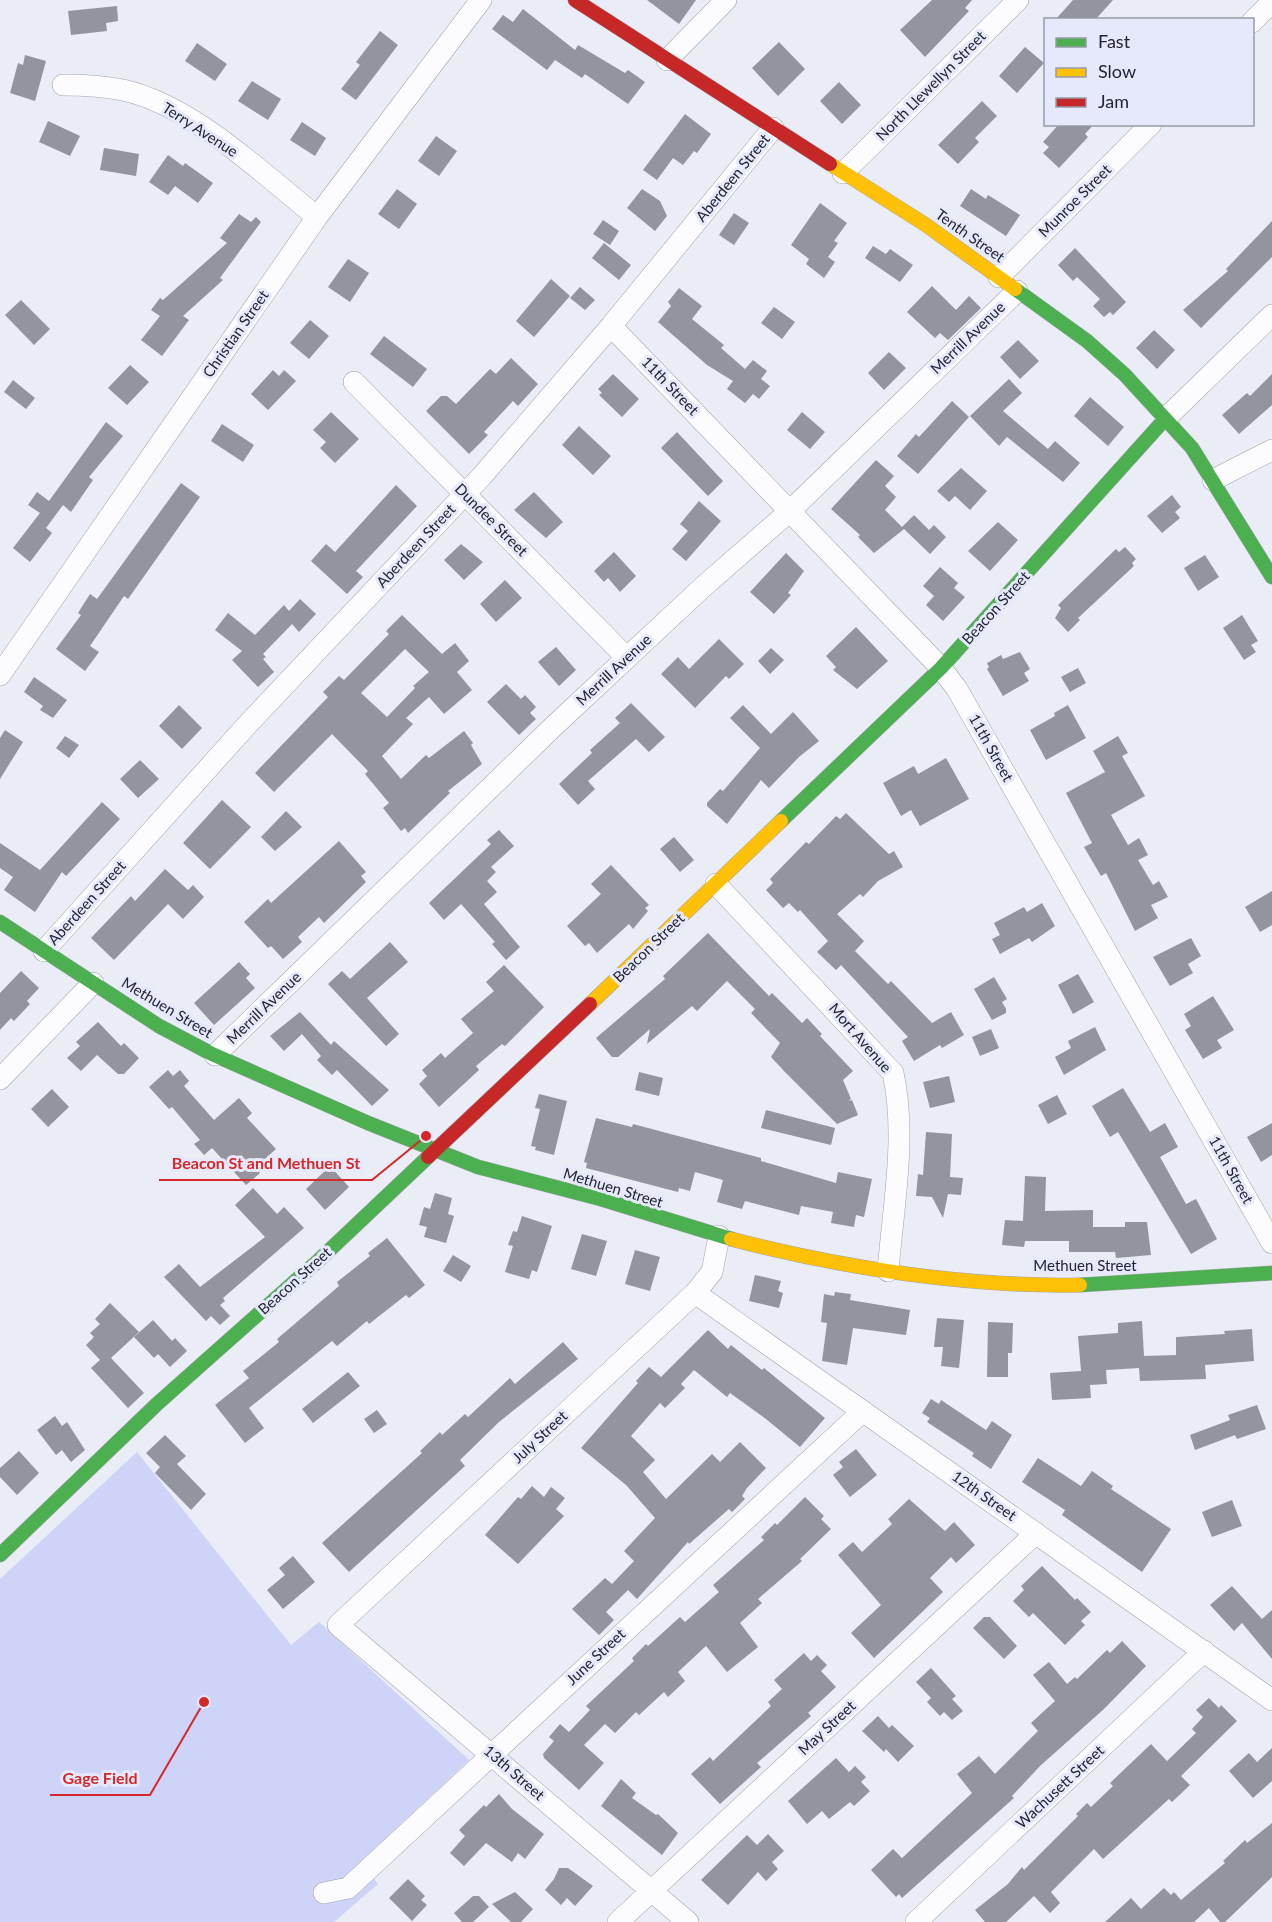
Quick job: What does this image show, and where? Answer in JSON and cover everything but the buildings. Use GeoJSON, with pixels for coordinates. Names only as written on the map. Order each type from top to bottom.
{"type":"FeatureCollection","features":[{"type":"Feature","properties":{"kind":"street","name":"Christian Street"},"geometry":{"type":"LineString","coordinates":[[0,675],[317,217],[481,0]]}},
{"type":"Feature","properties":{"kind":"street","name":"Tenth Street"},"geometry":{"type":"LineString","coordinates":[[575,0],[926,225],[1087,341],[1125,375],[1192,448],[1272,578]]}},
{"type":"Feature","properties":{"kind":"street"},"geometry":{"type":"LineString","coordinates":[[667,60],[726,0]]}},
{"type":"Feature","properties":{"kind":"street","name":"North Llewellyn Street"},"geometry":{"type":"LineString","coordinates":[[843,172],[1018,0]]}},
{"type":"Feature","properties":{"kind":"street"},"geometry":{"type":"LineString","coordinates":[[1254,20],[1272,3]]}},
{"type":"Feature","properties":{"kind":"street","name":"Terry Avenue"},"geometry":{"type":"LineString","coordinates":[[63,85],[124,90],[171,110],[236,152],[317,217]]}},
{"type":"Feature","properties":{"kind":"street","name":"Munroe Street"},"geometry":{"type":"LineString","coordinates":[[999,277],[1149,126]]}},
{"type":"Feature","properties":{"kind":"street","name":"Aberdeen Street"},"geometry":{"type":"LineString","coordinates":[[44,951],[239,733],[465,494],[611,326],[773,128]]}},
{"type":"Feature","properties":{"kind":"street","name":"Merrill Avenue"},"geometry":{"type":"LineString","coordinates":[[215,1056],[627,658],[791,510],[1017,291]]}},
{"type":"Feature","properties":{"kind":"street","name":"Beacon Street"},"geometry":{"type":"LineString","coordinates":[[0,1555],[157,1404],[319,1260],[941,669],[1165,418],[1272,315]]}},
{"type":"Feature","properties":{"kind":"street","name":"11th Street"},"geometry":{"type":"LineString","coordinates":[[611,326],[791,510],[941,669],[972,712],[1272,1243]]}},
{"type":"Feature","properties":{"kind":"street","name":"Dundee Street"},"geometry":{"type":"LineString","coordinates":[[354,382],[627,658]]}},
{"type":"Feature","properties":{"kind":"street"},"geometry":{"type":"LineString","coordinates":[[1213,480],[1272,450]]}},
{"type":"Feature","properties":{"kind":"street","name":"Mort Avenue"},"geometry":{"type":"LineString","coordinates":[[716,884],[893,1073],[898,1107],[897,1148],[888,1271]]}},
{"type":"Feature","properties":{"kind":"street","name":"Methuen Street"},"geometry":{"type":"LineString","coordinates":[[0,922],[159,1026],[215,1056],[478,1167],[601,1200],[719,1236],[772,1250],[907,1275],[1073,1285],[1272,1274]]}},
{"type":"Feature","properties":{"kind":"street"},"geometry":{"type":"LineString","coordinates":[[0,1079],[93,983]]}},
{"type":"Feature","properties":{"kind":"street","name":"July Street"},"geometry":{"type":"LineString","coordinates":[[338,1624],[695,1293],[712,1272],[719,1236]]}},
{"type":"Feature","properties":{"kind":"street","name":"12th Street"},"geometry":{"type":"LineString","coordinates":[[695,1293],[1272,1700]]}},
{"type":"Feature","properties":{"kind":"street","name":"June Street"},"geometry":{"type":"LineString","coordinates":[[324,1893],[348,1888],[863,1411]]}},
{"type":"Feature","properties":{"kind":"street","name":"May Street"},"geometry":{"type":"LineString","coordinates":[[618,1922],[1036,1533]]}},
{"type":"Feature","properties":{"kind":"street","name":"13th Street"},"geometry":{"type":"LineString","coordinates":[[338,1624],[688,1922]]}},
{"type":"Feature","properties":{"kind":"street","name":"Wachusett Street"},"geometry":{"type":"LineString","coordinates":[[916,1922],[1203,1651]]}},
{"type":"Feature","properties":{"kind":"shaded area"},"geometry":{"type":"Polygon","coordinates":[[[137,1452],[291,1645],[319,1622],[469,1760],[361,1861],[378,1884],[334,1922],[0,1922],[0,1579],[137,1452]]]}},
{"type":"Feature","properties":{"kind":"traffic: fast"},"geometry":{"type":"LineString","coordinates":[[1015,289],[1087,341],[1125,375],[1192,448],[1272,577]]}},
{"type":"Feature","properties":{"kind":"traffic: fast"},"geometry":{"type":"LineString","coordinates":[[781,821],[941,668],[1165,419]]}},
{"type":"Feature","properties":{"kind":"traffic: fast"},"geometry":{"type":"LineString","coordinates":[[0,922],[159,1026],[212,1054],[368,1123],[478,1167],[601,1199],[731,1239]]}},
{"type":"Feature","properties":{"kind":"traffic: fast"},"geometry":{"type":"LineString","coordinates":[[0,1555],[157,1404],[319,1260],[428,1157]]}},
{"type":"Feature","properties":{"kind":"traffic: fast"},"geometry":{"type":"LineString","coordinates":[[1080,1285],[1272,1273]]}},
{"type":"Feature","properties":{"kind":"traffic: slow"},"geometry":{"type":"LineString","coordinates":[[830,164],[926,225],[1015,289]]}},
{"type":"Feature","properties":{"kind":"traffic: slow"},"geometry":{"type":"LineString","coordinates":[[590,1004],[781,821]]}},
{"type":"Feature","properties":{"kind":"traffic: slow"},"geometry":{"type":"LineString","coordinates":[[731,1239],[816,1259],[904,1274],[993,1283],[1080,1285]]}},
{"type":"Feature","properties":{"kind":"traffic: jam"},"geometry":{"type":"LineString","coordinates":[[575,0],[830,164]]}},
{"type":"Feature","properties":{"kind":"traffic: jam"},"geometry":{"type":"LineString","coordinates":[[428,1157],[590,1004]]}},
{"type":"Feature","properties":{"kind":"place","name":"Beacon St and Methuen St"},"geometry":{"type":"Point","coordinates":[426,1136]}},
{"type":"Feature","properties":{"kind":"place","name":"Gage Field"},"geometry":{"type":"Point","coordinates":[204,1702]}}]}
